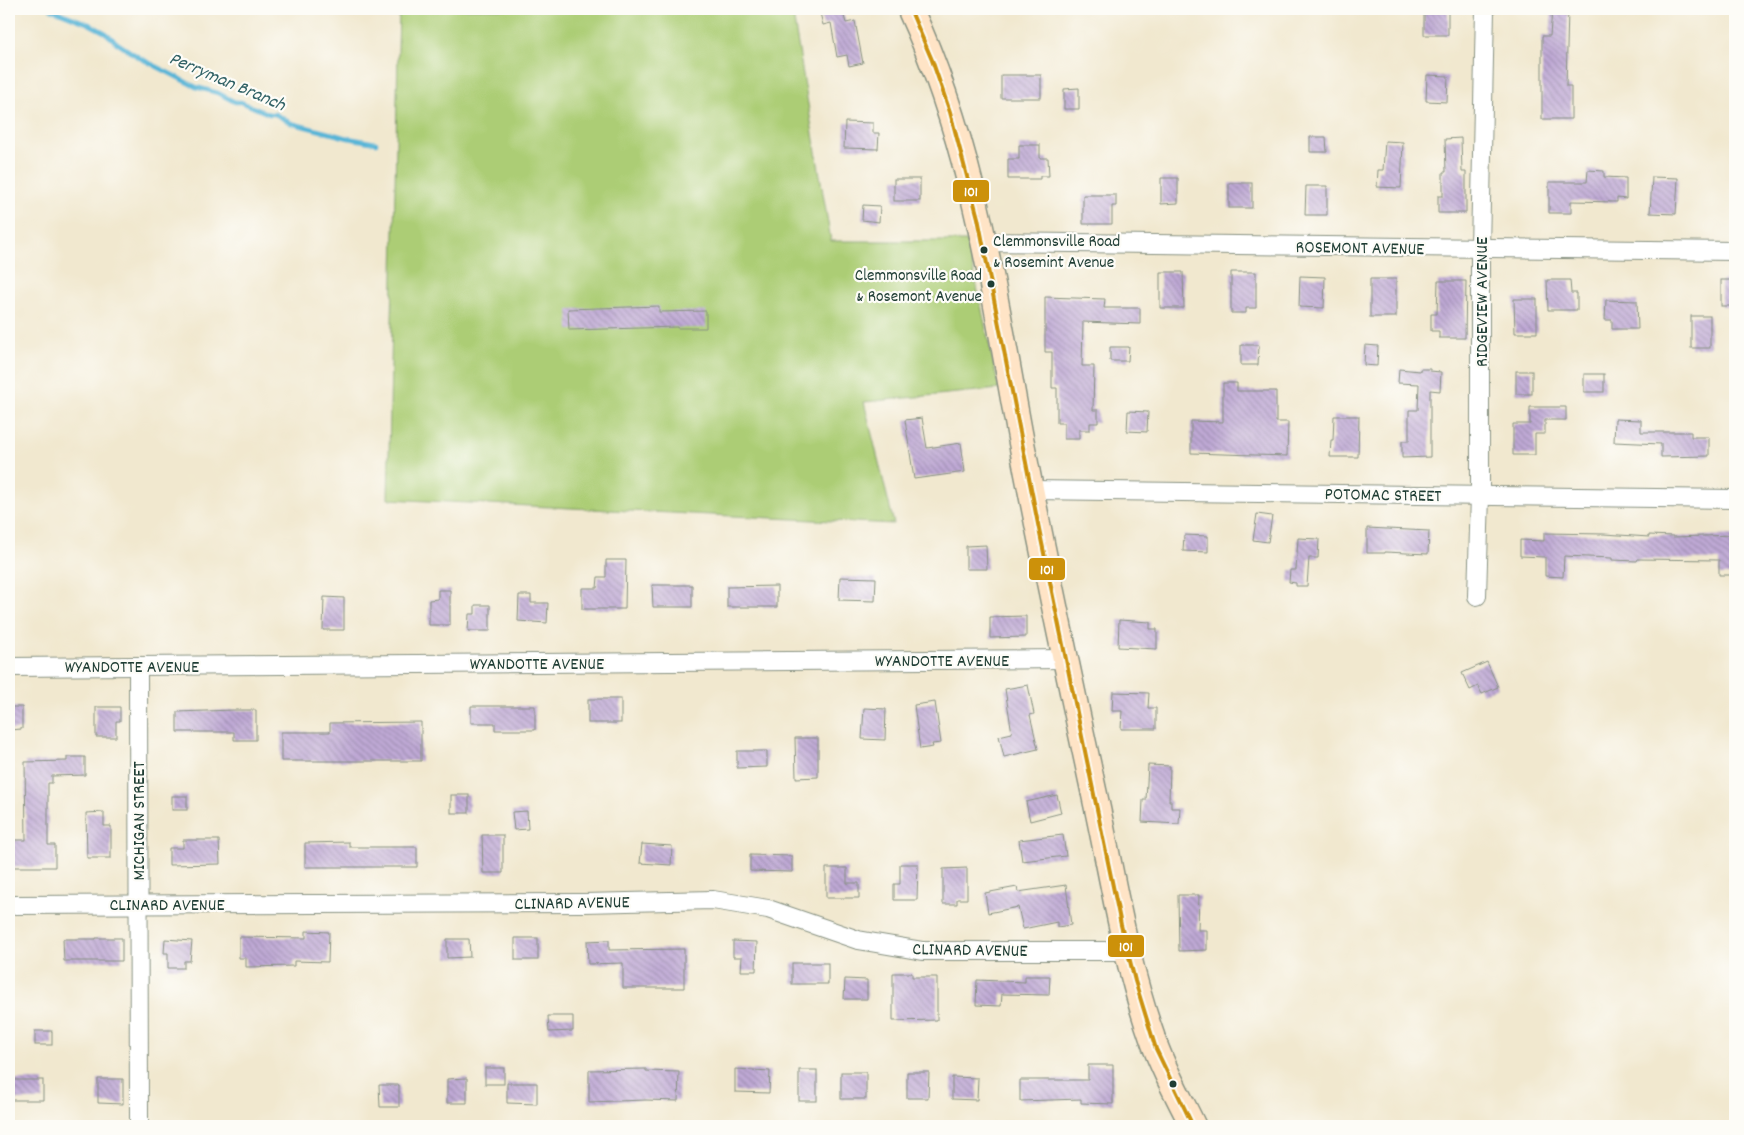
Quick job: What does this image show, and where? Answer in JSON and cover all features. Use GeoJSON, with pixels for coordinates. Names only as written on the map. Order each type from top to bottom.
{"type":"FeatureCollection","features":[{"type":"Feature","properties":{"kind":"main road"},"geometry":{"type":"LineString","coordinates":[[910,9],[935,65],[964,156],[985,242],[1031,490],[1128,951],[1152,1038],[1188,1124]]}},
{"type":"Feature","properties":{"kind":"street","name":"RIDGEVIEW AVENUE"},"geometry":{"type":"LineString","coordinates":[[1477,596],[1480,495],[1480,249],[1485,9]]}},
{"type":"Feature","properties":{"kind":"street","name":"ROSEMONT AVENUE"},"geometry":{"type":"LineString","coordinates":[[985,242],[1735,251]]}},
{"type":"Feature","properties":{"kind":"street","name":"POTOMAC STREET"},"geometry":{"type":"LineString","coordinates":[[1031,490],[1735,499]]}},
{"type":"Feature","properties":{"kind":"street","name":"WYANDOTTE AVENUE"},"geometry":{"type":"LineString","coordinates":[[9,667],[1066,659]]}},
{"type":"Feature","properties":{"kind":"street","name":"MICHIGAN STREET"},"geometry":{"type":"LineString","coordinates":[[138,666],[139,1126]]}},
{"type":"Feature","properties":{"kind":"street","name":"CLINARD AVENUE"},"geometry":{"type":"LineString","coordinates":[[9,905],[713,900],[768,909],[858,940],[923,951],[1128,951]]}},
{"type":"Feature","properties":{"kind":"green space"},"geometry":{"type":"Polygon","coordinates":[[[399,9],[792,9],[831,241],[967,241],[999,389],[864,402],[894,524],[388,499],[399,9]]]}},
{"type":"Feature","properties":{"kind":"building"},"geometry":{"type":"Polygon","coordinates":[[[819,9],[842,9],[846,23],[855,21],[863,63],[849,66],[847,55],[837,57],[831,23],[823,25],[819,9]]]}},
{"type":"Feature","properties":{"kind":"building"},"geometry":{"type":"Polygon","coordinates":[[[1552,9],[1568,9],[1566,86],[1571,86],[1571,119],[1542,119],[1542,36],[1550,36],[1552,9]]]}},
{"type":"Feature","properties":{"kind":"building"},"geometry":{"type":"Polygon","coordinates":[[[1424,11],[1448,11],[1448,35],[1424,35],[1424,11]]]}},
{"type":"Feature","properties":{"kind":"building"},"geometry":{"type":"Polygon","coordinates":[[[1001,75],[1041,75],[1041,98],[1001,98],[1001,75]]]}},
{"type":"Feature","properties":{"kind":"building"},"geometry":{"type":"Polygon","coordinates":[[[1427,75],[1448,76],[1447,102],[1426,101],[1427,75]]]}},
{"type":"Feature","properties":{"kind":"building"},"geometry":{"type":"Polygon","coordinates":[[[1079,88],[1079,109],[1064,109],[1064,89],[1079,88]]]}},
{"type":"Feature","properties":{"kind":"building"},"geometry":{"type":"Polygon","coordinates":[[[845,122],[873,123],[873,133],[879,133],[878,149],[844,148],[845,122]]]}},
{"type":"Feature","properties":{"kind":"building"},"geometry":{"type":"Polygon","coordinates":[[[1310,137],[1326,137],[1327,152],[1310,152],[1310,137]]]}},
{"type":"Feature","properties":{"kind":"building"},"geometry":{"type":"Polygon","coordinates":[[[1461,138],[1462,172],[1466,172],[1466,213],[1438,213],[1438,196],[1443,196],[1443,172],[1446,172],[1445,139],[1461,138]]]}},
{"type":"Feature","properties":{"kind":"building"},"geometry":{"type":"Polygon","coordinates":[[[1385,141],[1403,142],[1401,188],[1377,187],[1378,170],[1383,170],[1385,141]]]}},
{"type":"Feature","properties":{"kind":"building"},"geometry":{"type":"Polygon","coordinates":[[[1019,145],[1040,145],[1040,158],[1048,158],[1049,176],[1040,176],[1040,179],[1008,179],[1008,159],[1019,159],[1019,145]]]}},
{"type":"Feature","properties":{"kind":"building"},"geometry":{"type":"Polygon","coordinates":[[[1588,170],[1604,171],[1604,177],[1626,178],[1626,199],[1617,198],[1617,202],[1571,201],[1571,213],[1549,213],[1549,182],[1587,182],[1588,170]]]}},
{"type":"Feature","properties":{"kind":"building"},"geometry":{"type":"Polygon","coordinates":[[[1652,177],[1678,178],[1676,214],[1650,213],[1652,177]]]}},
{"type":"Feature","properties":{"kind":"building"},"geometry":{"type":"Polygon","coordinates":[[[1161,178],[1178,178],[1178,203],[1161,204],[1161,178]]]}},
{"type":"Feature","properties":{"kind":"building"},"geometry":{"type":"Polygon","coordinates":[[[894,179],[920,179],[920,201],[894,201],[894,179]]]}},
{"type":"Feature","properties":{"kind":"building"},"geometry":{"type":"Polygon","coordinates":[[[1229,183],[1252,183],[1252,208],[1229,208],[1229,183]]]}},
{"type":"Feature","properties":{"kind":"building"},"geometry":{"type":"Polygon","coordinates":[[[1306,186],[1327,186],[1327,215],[1305,215],[1306,186]]]}},
{"type":"Feature","properties":{"kind":"building"},"geometry":{"type":"Polygon","coordinates":[[[1083,195],[1116,195],[1116,206],[1112,206],[1112,224],[1083,224],[1083,195]]]}},
{"type":"Feature","properties":{"kind":"building"},"geometry":{"type":"Polygon","coordinates":[[[863,205],[880,206],[879,222],[862,220],[863,205]]]}},
{"type":"Feature","properties":{"kind":"building"},"geometry":{"type":"Polygon","coordinates":[[[1160,272],[1183,272],[1184,308],[1160,308],[1160,272]]]}},
{"type":"Feature","properties":{"kind":"building"},"geometry":{"type":"Polygon","coordinates":[[[1231,272],[1256,272],[1256,308],[1246,308],[1246,313],[1231,313],[1231,272]]]}},
{"type":"Feature","properties":{"kind":"building"},"geometry":{"type":"Polygon","coordinates":[[[1300,276],[1325,277],[1324,308],[1299,307],[1300,276]]]}},
{"type":"Feature","properties":{"kind":"building"},"geometry":{"type":"Polygon","coordinates":[[[1370,279],[1396,279],[1396,317],[1370,317],[1370,279]]]}},
{"type":"Feature","properties":{"kind":"building"},"geometry":{"type":"Polygon","coordinates":[[[1547,280],[1570,280],[1571,293],[1577,293],[1577,310],[1548,310],[1547,280]]]}},
{"type":"Feature","properties":{"kind":"building"},"geometry":{"type":"Polygon","coordinates":[[[1721,280],[1735,280],[1735,306],[1721,306],[1721,280]]]}},
{"type":"Feature","properties":{"kind":"building"},"geometry":{"type":"Polygon","coordinates":[[[1438,281],[1466,281],[1465,338],[1439,338],[1439,331],[1431,331],[1431,314],[1437,314],[1438,281]]]}},
{"type":"Feature","properties":{"kind":"building"},"geometry":{"type":"Polygon","coordinates":[[[1045,297],[1105,299],[1104,308],[1140,308],[1140,324],[1083,322],[1082,366],[1094,366],[1093,410],[1098,410],[1098,423],[1090,423],[1090,430],[1079,430],[1079,439],[1064,439],[1064,423],[1057,423],[1057,388],[1052,388],[1052,352],[1045,352],[1045,297]]]}},
{"type":"Feature","properties":{"kind":"building"},"geometry":{"type":"Polygon","coordinates":[[[1514,299],[1537,299],[1537,333],[1515,333],[1514,299]]]}},
{"type":"Feature","properties":{"kind":"building"},"geometry":{"type":"Polygon","coordinates":[[[1606,300],[1637,301],[1638,329],[1612,329],[1612,320],[1605,320],[1606,300]]]}},
{"type":"Feature","properties":{"kind":"building"},"geometry":{"type":"Polygon","coordinates":[[[659,306],[659,312],[706,311],[706,328],[569,330],[568,309],[659,306]]]}},
{"type":"Feature","properties":{"kind":"building"},"geometry":{"type":"Polygon","coordinates":[[[1691,316],[1710,316],[1710,348],[1691,348],[1691,316]]]}},
{"type":"Feature","properties":{"kind":"building"},"geometry":{"type":"Polygon","coordinates":[[[1241,345],[1259,345],[1258,365],[1241,365],[1241,345]]]}},
{"type":"Feature","properties":{"kind":"building"},"geometry":{"type":"Polygon","coordinates":[[[1365,345],[1378,346],[1377,366],[1364,365],[1365,345]]]}},
{"type":"Feature","properties":{"kind":"building"},"geometry":{"type":"Polygon","coordinates":[[[1110,347],[1129,347],[1128,361],[1110,361],[1110,347]]]}},
{"type":"Feature","properties":{"kind":"building"},"geometry":{"type":"Polygon","coordinates":[[[1399,369],[1420,371],[1420,369],[1430,369],[1430,371],[1441,372],[1440,391],[1430,390],[1430,457],[1402,458],[1402,441],[1409,441],[1409,410],[1418,410],[1419,384],[1398,383],[1399,369]]]}},
{"type":"Feature","properties":{"kind":"building"},"geometry":{"type":"Polygon","coordinates":[[[1516,371],[1532,371],[1532,394],[1516,394],[1516,371]]]}},
{"type":"Feature","properties":{"kind":"building"},"geometry":{"type":"Polygon","coordinates":[[[1584,374],[1604,374],[1604,392],[1584,392],[1584,374]]]}},
{"type":"Feature","properties":{"kind":"building"},"geometry":{"type":"Polygon","coordinates":[[[1223,383],[1237,383],[1237,391],[1276,391],[1276,422],[1288,422],[1287,456],[1191,453],[1191,421],[1223,422],[1223,383]]]}},
{"type":"Feature","properties":{"kind":"building"},"geometry":{"type":"Polygon","coordinates":[[[1530,407],[1566,407],[1566,420],[1545,420],[1545,434],[1535,434],[1535,455],[1513,455],[1513,424],[1530,424],[1530,407]]]}},
{"type":"Feature","properties":{"kind":"building"},"geometry":{"type":"Polygon","coordinates":[[[1128,411],[1148,412],[1147,432],[1127,431],[1128,411]]]}},
{"type":"Feature","properties":{"kind":"building"},"geometry":{"type":"Polygon","coordinates":[[[1334,416],[1359,416],[1358,457],[1330,457],[1334,416]]]}},
{"type":"Feature","properties":{"kind":"building"},"geometry":{"type":"Polygon","coordinates":[[[922,418],[927,448],[961,443],[965,472],[914,479],[905,420],[922,418]]]}},
{"type":"Feature","properties":{"kind":"building"},"geometry":{"type":"Polygon","coordinates":[[[1615,419],[1641,420],[1641,432],[1691,432],[1691,437],[1709,437],[1709,456],[1661,457],[1661,444],[1614,442],[1615,419]]]}},
{"type":"Feature","properties":{"kind":"building"},"geometry":{"type":"Polygon","coordinates":[[[1257,514],[1272,516],[1268,542],[1253,540],[1257,514]]]}},
{"type":"Feature","properties":{"kind":"building"},"geometry":{"type":"Polygon","coordinates":[[[1367,528],[1429,531],[1428,554],[1367,553],[1367,528]]]}},
{"type":"Feature","properties":{"kind":"building"},"geometry":{"type":"Polygon","coordinates":[[[1544,533],[1649,537],[1649,535],[1673,537],[1735,535],[1735,575],[1719,575],[1719,560],[1638,559],[1637,561],[1564,556],[1563,577],[1545,576],[1545,557],[1520,556],[1520,540],[1544,541],[1544,533]]]}},
{"type":"Feature","properties":{"kind":"building"},"geometry":{"type":"Polygon","coordinates":[[[1184,535],[1208,536],[1208,552],[1183,551],[1184,535]]]}},
{"type":"Feature","properties":{"kind":"building"},"geometry":{"type":"Polygon","coordinates":[[[1298,538],[1319,539],[1318,558],[1309,558],[1307,586],[1296,586],[1296,583],[1289,582],[1290,570],[1296,570],[1298,538]]]}},
{"type":"Feature","properties":{"kind":"building"},"geometry":{"type":"Polygon","coordinates":[[[986,545],[987,569],[966,569],[966,546],[986,545]]]}},
{"type":"Feature","properties":{"kind":"building"},"geometry":{"type":"Polygon","coordinates":[[[606,560],[626,560],[625,609],[582,609],[582,588],[597,588],[598,577],[606,577],[606,560]]]}},
{"type":"Feature","properties":{"kind":"building"},"geometry":{"type":"Polygon","coordinates":[[[840,577],[876,578],[875,601],[839,600],[840,577]]]}},
{"type":"Feature","properties":{"kind":"building"},"geometry":{"type":"Polygon","coordinates":[[[652,585],[692,585],[692,607],[653,607],[652,585]]]}},
{"type":"Feature","properties":{"kind":"building"},"geometry":{"type":"Polygon","coordinates":[[[777,586],[777,607],[727,607],[727,587],[777,586]]]}},
{"type":"Feature","properties":{"kind":"building"},"geometry":{"type":"Polygon","coordinates":[[[438,590],[450,590],[450,625],[429,625],[429,600],[438,599],[438,590]]]}},
{"type":"Feature","properties":{"kind":"building"},"geometry":{"type":"Polygon","coordinates":[[[519,595],[531,595],[531,603],[548,603],[547,623],[518,621],[519,595]]]}},
{"type":"Feature","properties":{"kind":"building"},"geometry":{"type":"Polygon","coordinates":[[[324,597],[344,598],[344,630],[323,630],[324,597]]]}},
{"type":"Feature","properties":{"kind":"building"},"geometry":{"type":"Polygon","coordinates":[[[475,605],[490,605],[490,631],[468,631],[469,614],[475,614],[475,605]]]}},
{"type":"Feature","properties":{"kind":"building"},"geometry":{"type":"Polygon","coordinates":[[[1026,616],[1026,637],[990,638],[990,617],[1026,616]]]}},
{"type":"Feature","properties":{"kind":"building"},"geometry":{"type":"Polygon","coordinates":[[[1119,620],[1150,622],[1150,629],[1157,629],[1157,649],[1118,647],[1119,620]]]}},
{"type":"Feature","properties":{"kind":"building"},"geometry":{"type":"Polygon","coordinates":[[[1487,662],[1498,687],[1482,694],[1478,686],[1470,690],[1462,673],[1487,662]]]}},
{"type":"Feature","properties":{"kind":"building"},"geometry":{"type":"Polygon","coordinates":[[[1028,685],[1034,714],[1030,715],[1038,749],[1004,757],[999,736],[1012,733],[1005,689],[1028,685]]]}},
{"type":"Feature","properties":{"kind":"building"},"geometry":{"type":"Polygon","coordinates":[[[1113,692],[1149,693],[1148,708],[1156,708],[1156,729],[1121,729],[1122,711],[1112,711],[1113,692]]]}},
{"type":"Feature","properties":{"kind":"building"},"geometry":{"type":"Polygon","coordinates":[[[588,699],[621,699],[621,723],[588,723],[588,699]]]}},
{"type":"Feature","properties":{"kind":"building"},"geometry":{"type":"Polygon","coordinates":[[[935,702],[941,743],[932,744],[933,747],[920,749],[914,705],[935,702]]]}},
{"type":"Feature","properties":{"kind":"building"},"geometry":{"type":"Polygon","coordinates":[[[471,706],[535,706],[535,730],[495,730],[495,723],[471,723],[471,706]]]}},
{"type":"Feature","properties":{"kind":"building"},"geometry":{"type":"Polygon","coordinates":[[[9,707],[22,707],[22,729],[9,730],[9,707]]]}},
{"type":"Feature","properties":{"kind":"building"},"geometry":{"type":"Polygon","coordinates":[[[96,707],[120,707],[120,721],[116,721],[116,737],[96,737],[96,707]]]}},
{"type":"Feature","properties":{"kind":"building"},"geometry":{"type":"Polygon","coordinates":[[[864,708],[886,709],[885,740],[862,739],[864,708]]]}},
{"type":"Feature","properties":{"kind":"building"},"geometry":{"type":"Polygon","coordinates":[[[256,710],[256,740],[234,740],[234,732],[177,732],[177,712],[256,710]]]}},
{"type":"Feature","properties":{"kind":"building"},"geometry":{"type":"Polygon","coordinates":[[[421,722],[421,761],[281,761],[281,732],[330,732],[330,723],[421,722]]]}},
{"type":"Feature","properties":{"kind":"building"},"geometry":{"type":"Polygon","coordinates":[[[795,738],[818,738],[818,777],[796,778],[795,738]]]}},
{"type":"Feature","properties":{"kind":"building"},"geometry":{"type":"Polygon","coordinates":[[[737,751],[767,751],[767,767],[737,768],[737,751]]]}},
{"type":"Feature","properties":{"kind":"building"},"geometry":{"type":"Polygon","coordinates":[[[67,757],[85,757],[85,775],[52,776],[52,783],[48,783],[48,845],[55,845],[55,867],[9,867],[9,840],[26,840],[25,762],[67,761],[67,757]]]}},
{"type":"Feature","properties":{"kind":"building"},"geometry":{"type":"Polygon","coordinates":[[[1148,765],[1170,766],[1169,801],[1171,801],[1171,808],[1180,808],[1179,824],[1142,822],[1143,800],[1146,800],[1148,765]]]}},
{"type":"Feature","properties":{"kind":"building"},"geometry":{"type":"Polygon","coordinates":[[[451,795],[469,795],[469,813],[451,813],[451,795]]]}},
{"type":"Feature","properties":{"kind":"building"},"geometry":{"type":"Polygon","coordinates":[[[1057,795],[1061,813],[1030,821],[1026,802],[1057,795]]]}},
{"type":"Feature","properties":{"kind":"building"},"geometry":{"type":"Polygon","coordinates":[[[172,796],[187,796],[187,810],[172,810],[172,796]]]}},
{"type":"Feature","properties":{"kind":"building"},"geometry":{"type":"Polygon","coordinates":[[[527,811],[528,829],[514,830],[512,812],[527,811]]]}},
{"type":"Feature","properties":{"kind":"building"},"geometry":{"type":"Polygon","coordinates":[[[104,812],[104,826],[111,826],[111,858],[87,858],[86,813],[104,812]]]}},
{"type":"Feature","properties":{"kind":"building"},"geometry":{"type":"Polygon","coordinates":[[[482,835],[503,835],[503,873],[483,873],[482,835]]]}},
{"type":"Feature","properties":{"kind":"building"},"geometry":{"type":"Polygon","coordinates":[[[1063,835],[1066,856],[1022,861],[1019,840],[1063,835]]]}},
{"type":"Feature","properties":{"kind":"building"},"geometry":{"type":"Polygon","coordinates":[[[183,840],[219,840],[220,864],[169,865],[169,848],[183,848],[183,840]]]}},
{"type":"Feature","properties":{"kind":"building"},"geometry":{"type":"Polygon","coordinates":[[[349,842],[349,847],[417,847],[417,867],[305,867],[305,843],[349,842]]]}},
{"type":"Feature","properties":{"kind":"building"},"geometry":{"type":"Polygon","coordinates":[[[642,844],[672,846],[671,865],[640,863],[642,844]]]}},
{"type":"Feature","properties":{"kind":"building"},"geometry":{"type":"Polygon","coordinates":[[[750,855],[792,856],[792,872],[750,871],[750,855]]]}},
{"type":"Feature","properties":{"kind":"building"},"geometry":{"type":"Polygon","coordinates":[[[900,864],[918,864],[917,900],[894,900],[894,884],[900,884],[900,864]]]}},
{"type":"Feature","properties":{"kind":"building"},"geometry":{"type":"Polygon","coordinates":[[[826,868],[847,868],[847,883],[859,883],[859,898],[826,898],[826,868]]]}},
{"type":"Feature","properties":{"kind":"building"},"geometry":{"type":"Polygon","coordinates":[[[967,868],[967,899],[957,899],[957,904],[943,904],[943,869],[967,868]]]}},
{"type":"Feature","properties":{"kind":"building"},"geometry":{"type":"Polygon","coordinates":[[[1066,885],[1071,925],[1057,927],[1057,922],[1023,929],[1018,907],[988,913],[985,893],[1017,887],[1018,892],[1066,885]]]}},
{"type":"Feature","properties":{"kind":"building"},"geometry":{"type":"Polygon","coordinates":[[[1178,895],[1199,895],[1198,930],[1207,930],[1207,950],[1179,951],[1178,895]]]}},
{"type":"Feature","properties":{"kind":"building"},"geometry":{"type":"Polygon","coordinates":[[[306,931],[329,932],[328,962],[294,961],[294,966],[246,967],[246,958],[239,958],[239,937],[306,938],[306,931]]]}},
{"type":"Feature","properties":{"kind":"building"},"geometry":{"type":"Polygon","coordinates":[[[122,938],[122,961],[64,961],[63,939],[122,938]]]}},
{"type":"Feature","properties":{"kind":"building"},"geometry":{"type":"Polygon","coordinates":[[[515,938],[538,938],[538,960],[515,960],[515,938]]]}},
{"type":"Feature","properties":{"kind":"building"},"geometry":{"type":"Polygon","coordinates":[[[165,939],[192,941],[190,961],[184,961],[184,968],[168,968],[168,953],[164,953],[165,939]]]}},
{"type":"Feature","properties":{"kind":"building"},"geometry":{"type":"Polygon","coordinates":[[[447,939],[469,939],[470,957],[447,958],[447,939]]]}},
{"type":"Feature","properties":{"kind":"building"},"geometry":{"type":"Polygon","coordinates":[[[609,940],[609,950],[684,949],[684,988],[623,988],[623,963],[588,964],[587,941],[609,940]]]}},
{"type":"Feature","properties":{"kind":"building"},"geometry":{"type":"Polygon","coordinates":[[[733,941],[757,942],[756,971],[741,971],[742,957],[733,957],[733,941]]]}},
{"type":"Feature","properties":{"kind":"building"},"geometry":{"type":"Polygon","coordinates":[[[792,963],[828,963],[828,984],[792,984],[792,963]]]}},
{"type":"Feature","properties":{"kind":"building"},"geometry":{"type":"Polygon","coordinates":[[[893,973],[912,973],[912,977],[937,977],[937,1020],[893,1021],[893,973]]]}},
{"type":"Feature","properties":{"kind":"building"},"geometry":{"type":"Polygon","coordinates":[[[1025,976],[1050,976],[1049,995],[1002,994],[1001,1006],[976,1005],[977,980],[1025,982],[1025,976]]]}},
{"type":"Feature","properties":{"kind":"building"},"geometry":{"type":"Polygon","coordinates":[[[845,979],[867,980],[867,999],[844,999],[845,979]]]}},
{"type":"Feature","properties":{"kind":"building"},"geometry":{"type":"Polygon","coordinates":[[[548,1016],[573,1016],[573,1031],[549,1032],[548,1016]]]}},
{"type":"Feature","properties":{"kind":"building"},"geometry":{"type":"Polygon","coordinates":[[[35,1031],[52,1031],[52,1045],[35,1045],[35,1031]]]}},
{"type":"Feature","properties":{"kind":"building"},"geometry":{"type":"Polygon","coordinates":[[[1088,1065],[1113,1065],[1113,1104],[1081,1103],[1081,1099],[1020,1101],[1020,1080],[1088,1080],[1088,1065]]]}},
{"type":"Feature","properties":{"kind":"building"},"geometry":{"type":"Polygon","coordinates":[[[485,1068],[504,1068],[504,1084],[485,1084],[485,1068]]]}},
{"type":"Feature","properties":{"kind":"building"},"geometry":{"type":"Polygon","coordinates":[[[646,1069],[646,1071],[679,1072],[678,1101],[589,1102],[589,1070],[646,1069]]]}},
{"type":"Feature","properties":{"kind":"building"},"geometry":{"type":"Polygon","coordinates":[[[735,1069],[770,1071],[769,1093],[735,1092],[735,1069]]]}},
{"type":"Feature","properties":{"kind":"building"},"geometry":{"type":"Polygon","coordinates":[[[799,1070],[817,1070],[817,1101],[799,1101],[799,1070]]]}},
{"type":"Feature","properties":{"kind":"building"},"geometry":{"type":"Polygon","coordinates":[[[841,1072],[866,1072],[866,1099],[841,1099],[841,1072]]]}},
{"type":"Feature","properties":{"kind":"building"},"geometry":{"type":"Polygon","coordinates":[[[907,1072],[929,1072],[928,1098],[907,1098],[907,1072]]]}},
{"type":"Feature","properties":{"kind":"building"},"geometry":{"type":"Polygon","coordinates":[[[952,1077],[978,1078],[977,1100],[952,1099],[952,1077]]]}},
{"type":"Feature","properties":{"kind":"building"},"geometry":{"type":"Polygon","coordinates":[[[467,1078],[467,1103],[447,1103],[447,1079],[467,1078]]]}},
{"type":"Feature","properties":{"kind":"building"},"geometry":{"type":"Polygon","coordinates":[[[98,1079],[123,1079],[123,1104],[98,1103],[98,1079]]]}},
{"type":"Feature","properties":{"kind":"building"},"geometry":{"type":"Polygon","coordinates":[[[9,1080],[43,1080],[43,1100],[9,1100],[9,1080]]]}},
{"type":"Feature","properties":{"kind":"building"},"geometry":{"type":"Polygon","coordinates":[[[507,1083],[537,1083],[537,1104],[507,1103],[507,1083]]]}},
{"type":"Feature","properties":{"kind":"building"},"geometry":{"type":"Polygon","coordinates":[[[379,1085],[399,1085],[399,1107],[380,1107],[379,1085]]]}},
{"type":"Feature","properties":{"kind":"waterway","name":"Perryman Branch"},"geometry":{"type":"LineString","coordinates":[[51,9],[106,33],[117,43],[140,58],[196,87],[218,93],[235,102],[241,102],[269,114],[275,114],[291,123],[348,138],[376,143]]}},
{"type":"Feature","properties":{"kind":"transit line","name":"101"},"geometry":{"type":"LineString","coordinates":[[910,9],[932,60],[950,112],[978,218],[1039,529],[1121,925],[1135,981],[1156,1049],[1193,1126]]}},
{"type":"Feature","properties":{"kind":"place","name":"Clemmonsville Road & Rosemint Avenue"},"geometry":{"type":"Point","coordinates":[984,250]}},
{"type":"Feature","properties":{"kind":"place","name":"Clemmonsville Road & Rosemont Avenue"},"geometry":{"type":"Point","coordinates":[991,284]}}]}
